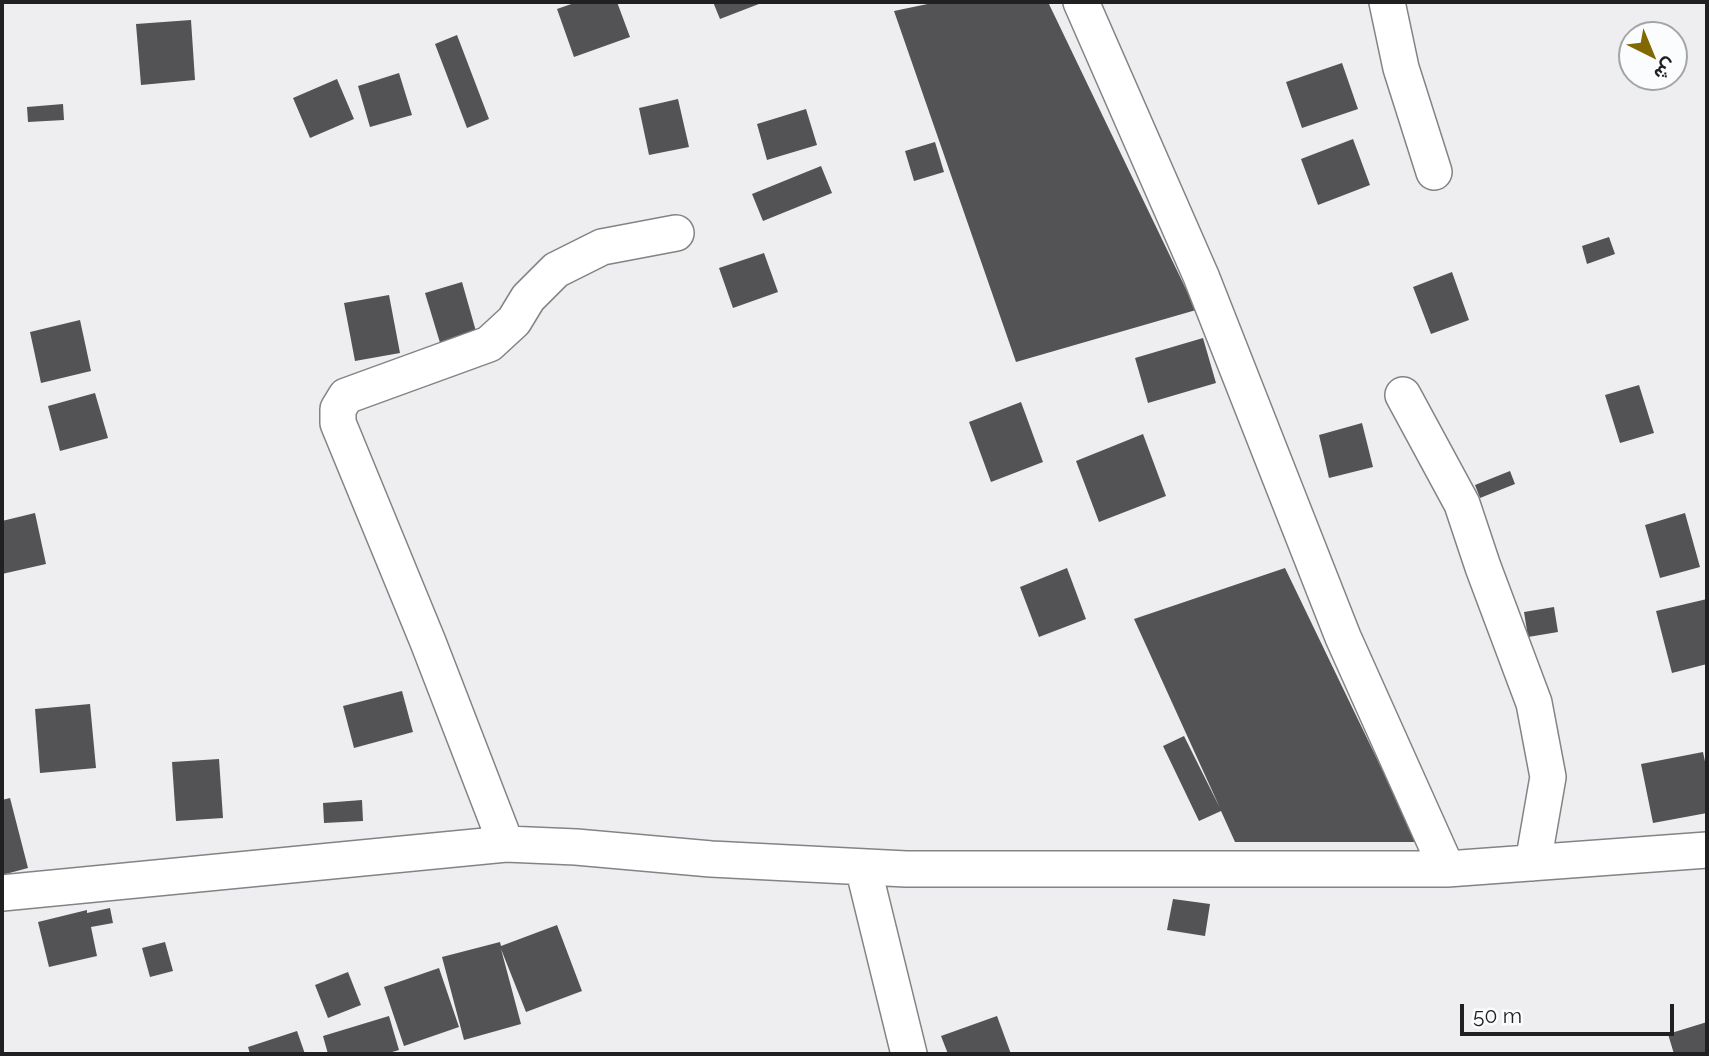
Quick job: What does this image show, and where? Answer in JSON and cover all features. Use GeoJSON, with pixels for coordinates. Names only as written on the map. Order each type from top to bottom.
{"type":"FeatureCollection","features":[{"type":"Feature","properties":{"kind":"street"},"geometry":{"type":"LineString","coordinates":[[1081,2],[1200,276],[1343,637],[1447,869]]}},
{"type":"Feature","properties":{"kind":"street"},"geometry":{"type":"LineString","coordinates":[[1387,2],[1401,68],[1434,172]]}},
{"type":"Feature","properties":{"kind":"street"},"geometry":{"type":"LineString","coordinates":[[506,844],[428,642],[338,423],[338,409],[346,396],[489,344],[514,321],[528,298],[556,270],[602,247],[676,233]]}},
{"type":"Feature","properties":{"kind":"street"},"geometry":{"type":"LineString","coordinates":[[1403,395],[1462,504],[1534,703],[1548,777],[1533,863]]}},
{"type":"Feature","properties":{"kind":"street"},"geometry":{"type":"LineString","coordinates":[[2,893],[506,844],[906,869],[1447,869],[1707,850]]}},
{"type":"Feature","properties":{"kind":"street"},"geometry":{"type":"LineString","coordinates":[[863,867],[909,1054]]}},
{"type":"Feature","properties":{"kind":"building"},"geometry":{"type":"Polygon","coordinates":[[[577,2],[617,2],[630,37],[574,57],[557,9],[577,2]]]}},
{"type":"Feature","properties":{"kind":"building"},"geometry":{"type":"Polygon","coordinates":[[[713,2],[764,2],[720,19],[713,2]]]}},
{"type":"Feature","properties":{"kind":"building"},"geometry":{"type":"Polygon","coordinates":[[[937,2],[1048,2],[1196,310],[1016,362],[894,11],[937,2]]]}},
{"type":"Feature","properties":{"kind":"building"},"geometry":{"type":"Polygon","coordinates":[[[191,20],[195,80],[141,85],[136,24],[191,20]]]}},
{"type":"Feature","properties":{"kind":"building"},"geometry":{"type":"Polygon","coordinates":[[[457,35],[489,119],[467,128],[435,44],[457,35]]]}},
{"type":"Feature","properties":{"kind":"building"},"geometry":{"type":"Polygon","coordinates":[[[1342,63],[1358,109],[1302,128],[1286,82],[1342,63]]]}},
{"type":"Feature","properties":{"kind":"building"},"geometry":{"type":"Polygon","coordinates":[[[399,73],[412,115],[370,127],[358,86],[399,73]]]}},
{"type":"Feature","properties":{"kind":"building"},"geometry":{"type":"Polygon","coordinates":[[[337,79],[354,119],[310,138],[293,98],[337,79]]]}},
{"type":"Feature","properties":{"kind":"building"},"geometry":{"type":"Polygon","coordinates":[[[678,99],[689,147],[649,155],[639,108],[678,99]]]}},
{"type":"Feature","properties":{"kind":"building"},"geometry":{"type":"Polygon","coordinates":[[[63,104],[64,120],[28,122],[27,107],[63,104]]]}},
{"type":"Feature","properties":{"kind":"building"},"geometry":{"type":"Polygon","coordinates":[[[806,109],[817,145],[767,160],[757,124],[806,109]]]}},
{"type":"Feature","properties":{"kind":"building"},"geometry":{"type":"Polygon","coordinates":[[[1353,139],[1370,185],[1318,205],[1301,159],[1353,139]]]}},
{"type":"Feature","properties":{"kind":"building"},"geometry":{"type":"Polygon","coordinates":[[[935,142],[944,172],[914,181],[905,151],[935,142]]]}},
{"type":"Feature","properties":{"kind":"building"},"geometry":{"type":"Polygon","coordinates":[[[821,166],[832,193],[763,221],[752,194],[821,166]]]}},
{"type":"Feature","properties":{"kind":"building"},"geometry":{"type":"Polygon","coordinates":[[[1609,237],[1615,254],[1587,264],[1582,246],[1609,237]]]}},
{"type":"Feature","properties":{"kind":"building"},"geometry":{"type":"Polygon","coordinates":[[[764,253],[778,292],[733,308],[719,268],[764,253]]]}},
{"type":"Feature","properties":{"kind":"building"},"geometry":{"type":"Polygon","coordinates":[[[1452,272],[1469,320],[1431,334],[1413,287],[1452,272]]]}},
{"type":"Feature","properties":{"kind":"building"},"geometry":{"type":"Polygon","coordinates":[[[462,282],[477,335],[441,346],[425,293],[462,282]]]}},
{"type":"Feature","properties":{"kind":"building"},"geometry":{"type":"Polygon","coordinates":[[[389,295],[400,353],[355,361],[344,303],[389,295]]]}},
{"type":"Feature","properties":{"kind":"building"},"geometry":{"type":"Polygon","coordinates":[[[80,320],[91,371],[41,383],[30,332],[80,320]]]}},
{"type":"Feature","properties":{"kind":"building"},"geometry":{"type":"Polygon","coordinates":[[[1203,338],[1216,383],[1148,403],[1135,358],[1203,338]]]}},
{"type":"Feature","properties":{"kind":"building"},"geometry":{"type":"Polygon","coordinates":[[[1639,385],[1654,433],[1620,443],[1605,395],[1639,385]]]}},
{"type":"Feature","properties":{"kind":"building"},"geometry":{"type":"Polygon","coordinates":[[[95,393],[108,438],[60,451],[48,406],[95,393]]]}},
{"type":"Feature","properties":{"kind":"building"},"geometry":{"type":"Polygon","coordinates":[[[1021,402],[1043,462],[991,482],[969,422],[1021,402]]]}},
{"type":"Feature","properties":{"kind":"building"},"geometry":{"type":"Polygon","coordinates":[[[1362,423],[1373,467],[1329,478],[1319,435],[1362,423]]]}},
{"type":"Feature","properties":{"kind":"building"},"geometry":{"type":"Polygon","coordinates":[[[1143,434],[1166,496],[1099,522],[1076,461],[1143,434]]]}},
{"type":"Feature","properties":{"kind":"building"},"geometry":{"type":"Polygon","coordinates":[[[1510,471],[1515,484],[1480,498],[1475,485],[1510,471]]]}},
{"type":"Feature","properties":{"kind":"building"},"geometry":{"type":"Polygon","coordinates":[[[35,513],[46,564],[2,574],[2,521],[35,513]]]}},
{"type":"Feature","properties":{"kind":"building"},"geometry":{"type":"Polygon","coordinates":[[[1685,513],[1700,567],[1660,578],[1645,525],[1685,513]]]}},
{"type":"Feature","properties":{"kind":"building"},"geometry":{"type":"Polygon","coordinates":[[[1067,568],[1086,619],[1039,637],[1020,587],[1067,568]]]}},
{"type":"Feature","properties":{"kind":"building"},"geometry":{"type":"Polygon","coordinates":[[[1285,568],[1417,842],[1235,842],[1221,811],[1199,821],[1163,746],[1184,736],[1220,808],[1134,619],[1285,568]]]}},
{"type":"Feature","properties":{"kind":"building"},"geometry":{"type":"Polygon","coordinates":[[[1707,599],[1707,664],[1672,673],[1656,611],[1707,599]]]}},
{"type":"Feature","properties":{"kind":"building"},"geometry":{"type":"Polygon","coordinates":[[[1554,607],[1558,632],[1528,637],[1524,612],[1554,607]]]}},
{"type":"Feature","properties":{"kind":"building"},"geometry":{"type":"Polygon","coordinates":[[[402,691],[413,732],[354,748],[343,706],[402,691]]]}},
{"type":"Feature","properties":{"kind":"building"},"geometry":{"type":"Polygon","coordinates":[[[90,704],[96,768],[40,773],[35,709],[90,704]]]}},
{"type":"Feature","properties":{"kind":"building"},"geometry":{"type":"Polygon","coordinates":[[[1703,752],[1707,771],[1707,813],[1653,823],[1641,764],[1703,752]]]}},
{"type":"Feature","properties":{"kind":"building"},"geometry":{"type":"Polygon","coordinates":[[[219,759],[223,818],[176,821],[172,762],[219,759]]]}},
{"type":"Feature","properties":{"kind":"building"},"geometry":{"type":"Polygon","coordinates":[[[10,798],[28,868],[2,875],[2,800],[10,798]]]}},
{"type":"Feature","properties":{"kind":"building"},"geometry":{"type":"Polygon","coordinates":[[[362,800],[363,821],[324,823],[323,803],[362,800]]]}},
{"type":"Feature","properties":{"kind":"building"},"geometry":{"type":"Polygon","coordinates":[[[1173,899],[1210,904],[1205,936],[1167,930],[1173,899]]]}},
{"type":"Feature","properties":{"kind":"building"},"geometry":{"type":"Polygon","coordinates":[[[110,908],[113,923],[91,927],[97,956],[49,967],[38,922],[87,910],[87,913],[110,908]]]}},
{"type":"Feature","properties":{"kind":"building"},"geometry":{"type":"Polygon","coordinates":[[[557,925],[582,991],[526,1012],[501,949],[521,1024],[464,1040],[442,957],[500,942],[501,946],[557,925]]]}},
{"type":"Feature","properties":{"kind":"building"},"geometry":{"type":"Polygon","coordinates":[[[165,942],[173,971],[150,977],[142,948],[165,942]]]}},
{"type":"Feature","properties":{"kind":"building"},"geometry":{"type":"Polygon","coordinates":[[[439,968],[459,1027],[404,1046],[384,987],[439,968]]]}},
{"type":"Feature","properties":{"kind":"building"},"geometry":{"type":"Polygon","coordinates":[[[348,972],[361,1005],[328,1018],[315,985],[348,972]]]}},
{"type":"Feature","properties":{"kind":"building"},"geometry":{"type":"Polygon","coordinates":[[[389,1016],[399,1050],[385,1054],[328,1054],[323,1036],[389,1016]]]}},
{"type":"Feature","properties":{"kind":"building"},"geometry":{"type":"Polygon","coordinates":[[[997,1016],[1011,1054],[948,1054],[941,1036],[997,1016]]]}},
{"type":"Feature","properties":{"kind":"building"},"geometry":{"type":"Polygon","coordinates":[[[1707,1022],[1707,1054],[1674,1054],[1668,1034],[1707,1022]]]}},
{"type":"Feature","properties":{"kind":"building"},"geometry":{"type":"Polygon","coordinates":[[[297,1031],[305,1054],[250,1054],[248,1047],[297,1031]]]}}]}
